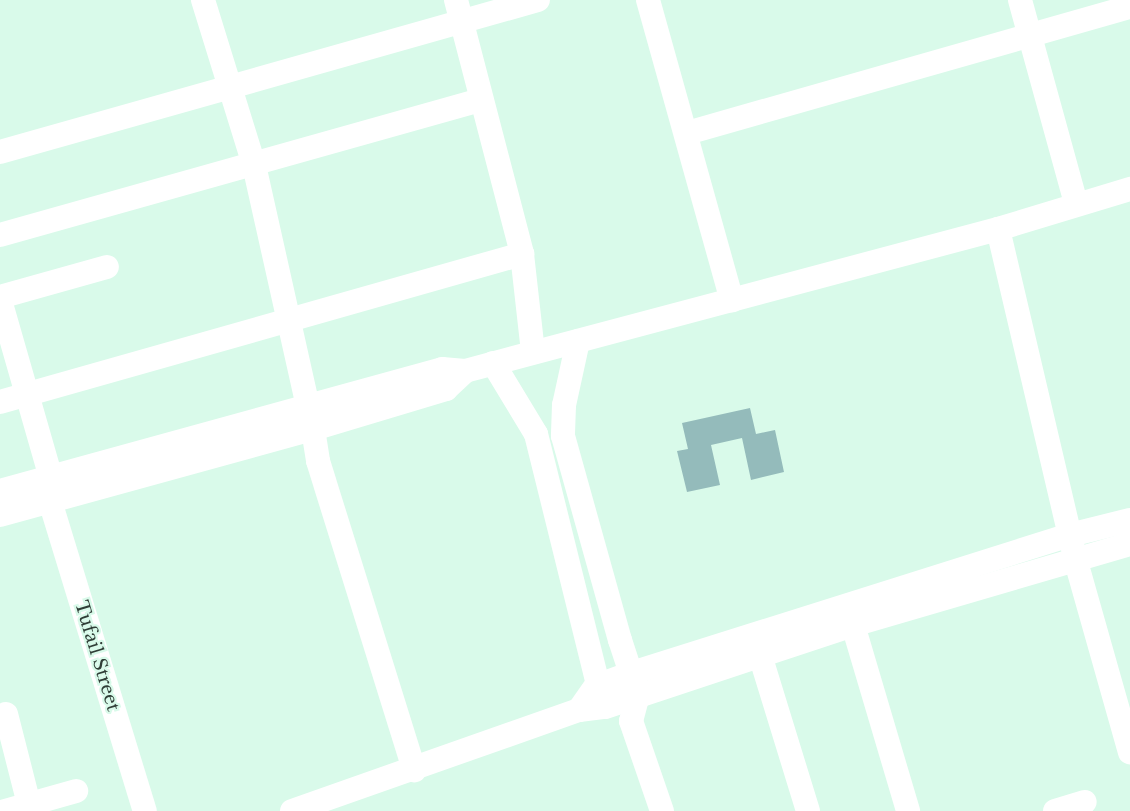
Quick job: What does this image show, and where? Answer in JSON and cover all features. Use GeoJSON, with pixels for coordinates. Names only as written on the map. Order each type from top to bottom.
{"type":"FeatureCollection","features":[{"type":"Feature","properties":{"kind":"street"},"geometry":{"type":"LineString","coordinates":[[203,0],[254,165],[318,460],[414,770]]}},
{"type":"Feature","properties":{"kind":"street"},"geometry":{"type":"LineString","coordinates":[[456,0],[480,100],[522,254],[533,352]]}},
{"type":"Feature","properties":{"kind":"street"},"geometry":{"type":"LineString","coordinates":[[0,152],[538,0]]}},
{"type":"Feature","properties":{"kind":"street"},"geometry":{"type":"LineString","coordinates":[[648,0],[687,133],[732,300]]}},
{"type":"Feature","properties":{"kind":"street"},"geometry":{"type":"LineString","coordinates":[[1020,0],[1076,204]]}},
{"type":"Feature","properties":{"kind":"street"},"geometry":{"type":"LineString","coordinates":[[687,133],[1130,6]]}},
{"type":"Feature","properties":{"kind":"street"},"geometry":{"type":"LineString","coordinates":[[0,235],[480,100]]}},
{"type":"Feature","properties":{"kind":"street"},"geometry":{"type":"LineString","coordinates":[[0,515],[51,489],[310,418],[442,369],[465,371],[998,229],[1130,189]]}},
{"type":"Feature","properties":{"kind":"street"},"geometry":{"type":"LineString","coordinates":[[998,229],[1075,558],[1130,751]]}},
{"type":"Feature","properties":{"kind":"street"},"geometry":{"type":"LineString","coordinates":[[0,402],[288,322],[522,254]]}},
{"type":"Feature","properties":{"kind":"street"},"geometry":{"type":"LineString","coordinates":[[0,298],[107,267]]}},
{"type":"Feature","properties":{"kind":"street","name":"Tufail Street"},"geometry":{"type":"LineString","coordinates":[[0,298],[28,394],[51,489],[145,811]]}},
{"type":"Feature","properties":{"kind":"street"},"geometry":{"type":"LineString","coordinates":[[578,341],[564,405],[563,436],[635,684],[631,721],[662,811]]}},
{"type":"Feature","properties":{"kind":"street"},"geometry":{"type":"LineString","coordinates":[[493,363],[536,434],[596,686],[605,707],[631,721]]}},
{"type":"Feature","properties":{"kind":"street"},"geometry":{"type":"LineString","coordinates":[[0,491],[51,489]]}},
{"type":"Feature","properties":{"kind":"street"},"geometry":{"type":"LineString","coordinates":[[292,811],[414,770],[579,710],[605,707],[635,684],[1070,535],[1130,520]]}},
{"type":"Feature","properties":{"kind":"street"},"geometry":{"type":"LineString","coordinates":[[596,686],[635,684],[760,655],[1075,558],[1130,544]]}},
{"type":"Feature","properties":{"kind":"street"},"geometry":{"type":"LineString","coordinates":[[853,625],[908,811]]}},
{"type":"Feature","properties":{"kind":"street"},"geometry":{"type":"LineString","coordinates":[[760,655],[808,811]]}},
{"type":"Feature","properties":{"kind":"street"},"geometry":{"type":"LineString","coordinates":[[579,710],[596,686]]}},
{"type":"Feature","properties":{"kind":"street"},"geometry":{"type":"LineString","coordinates":[[6,714],[29,804]]}},
{"type":"Feature","properties":{"kind":"street"},"geometry":{"type":"LineString","coordinates":[[5,811],[76,791]]}},
{"type":"Feature","properties":{"kind":"street"},"geometry":{"type":"LineString","coordinates":[[1055,811],[1085,802]]}},
{"type":"Feature","properties":{"kind":"building"},"geometry":{"type":"Polygon","coordinates":[[[750,408],[756,434],[775,430],[784,472],[751,480],[742,438],[711,445],[720,485],[687,492],[677,451],[688,449],[682,423],[750,408]]]}}]}
